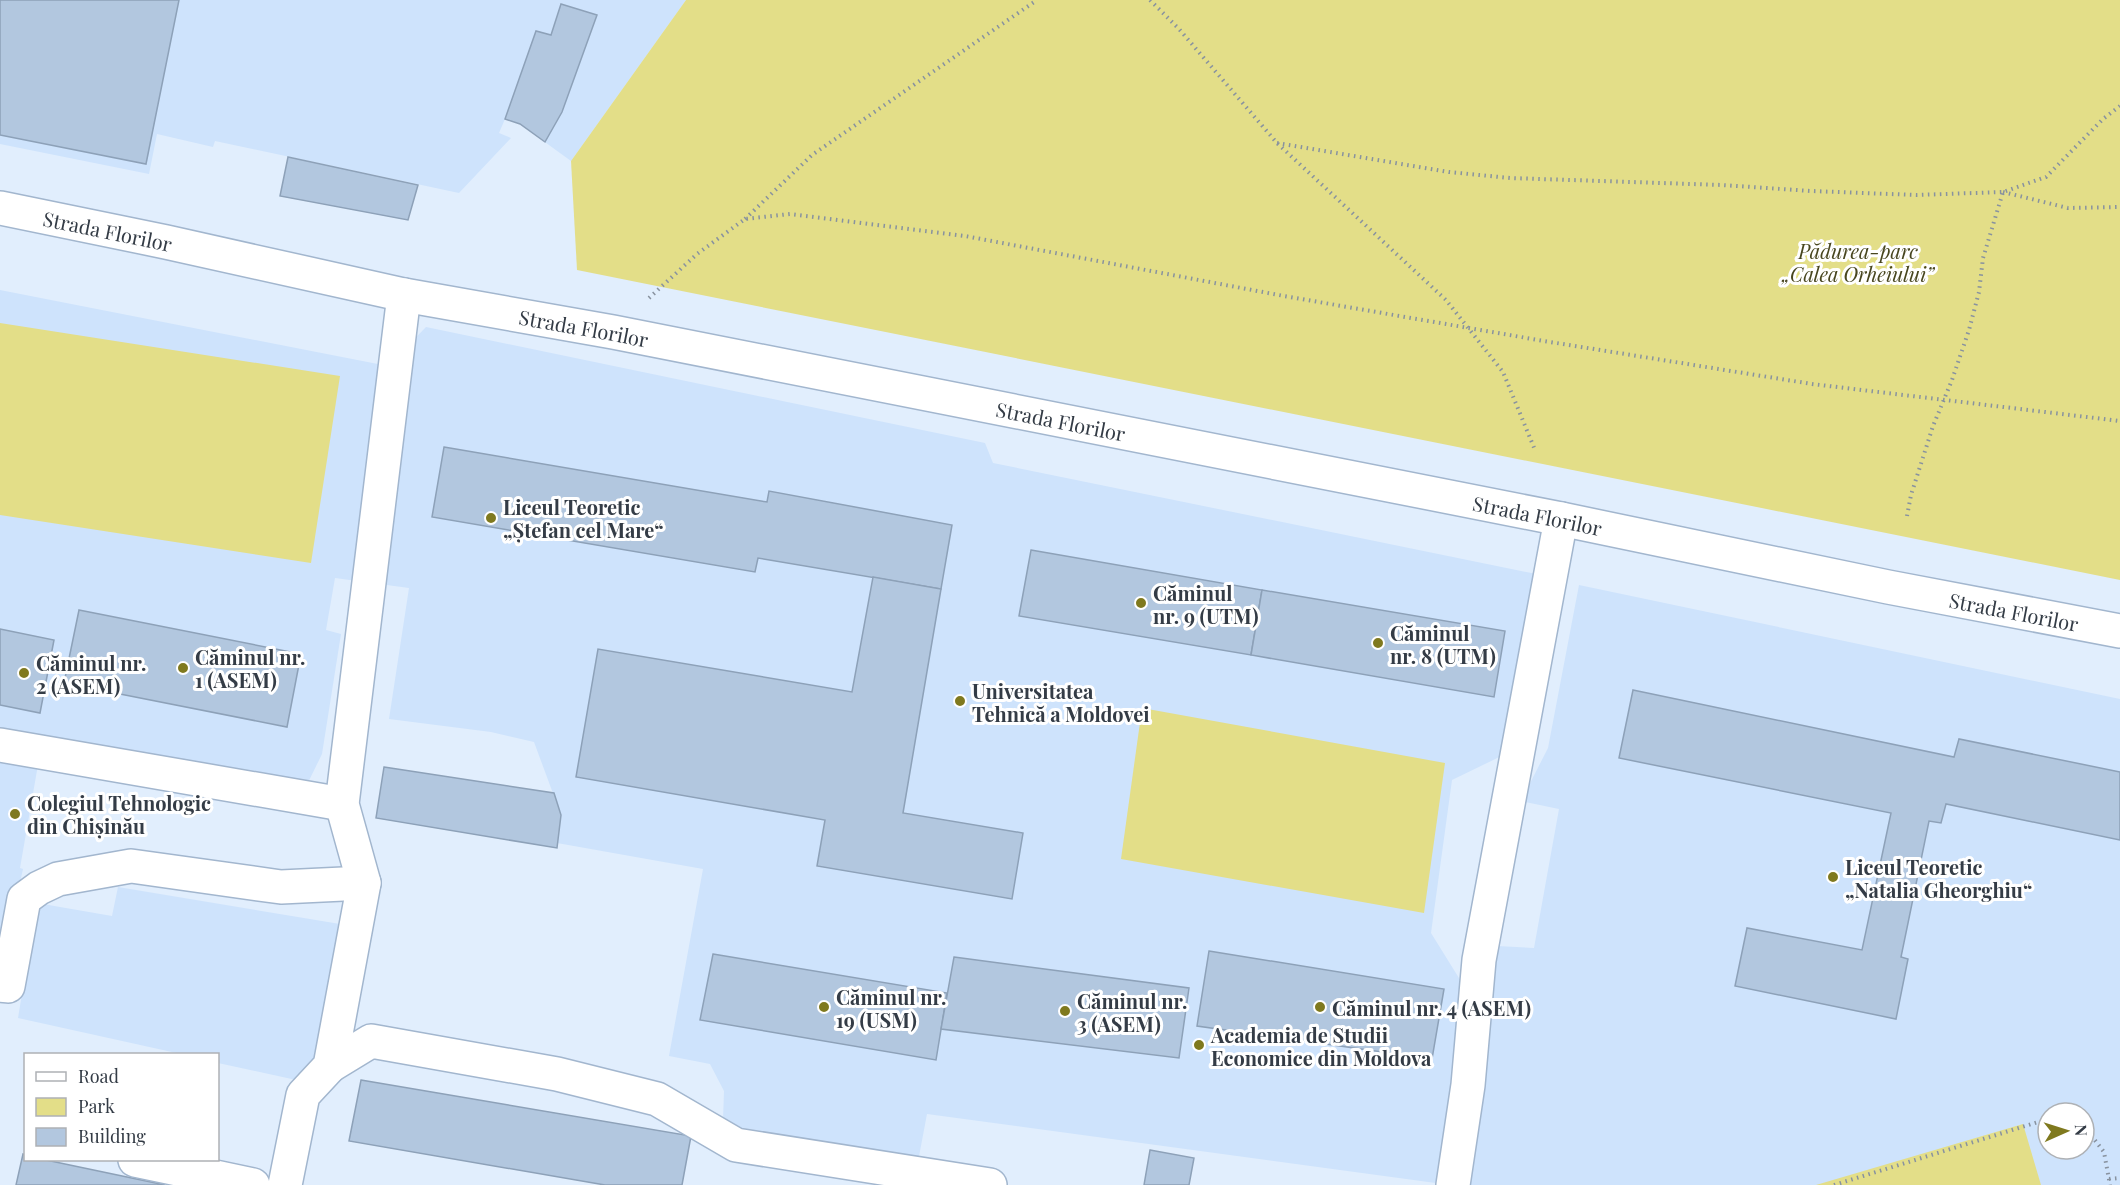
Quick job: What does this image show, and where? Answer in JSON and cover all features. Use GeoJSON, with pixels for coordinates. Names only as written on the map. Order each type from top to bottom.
{"type":"FeatureCollection","features":[{"type":"Feature","properties":{"kind":"main road","name":"Strada Florilor"},"geometry":{"type":"LineString","coordinates":[[0,208],[404,295],[613,332],[2120,632]]}},
{"type":"Feature","properties":{"kind":"main road"},"geometry":{"type":"LineString","coordinates":[[330,1066],[364,883],[342,804],[404,295]]}},
{"type":"Feature","properties":{"kind":"main road"},"geometry":{"type":"LineString","coordinates":[[1453,1185],[1468,1085],[1479,960],[1561,519]]}},
{"type":"Feature","properties":{"kind":"main road"},"geometry":{"type":"LineString","coordinates":[[0,745],[342,804]]}},
{"type":"Feature","properties":{"kind":"main road"},"geometry":{"type":"LineString","coordinates":[[0,985],[8,986],[24,899],[39,888],[58,879],[130,866],[281,887],[364,883]]}},
{"type":"Feature","properties":{"kind":"main road"},"geometry":{"type":"LineString","coordinates":[[285,1185],[303,1095],[330,1066],[371,1041],[546,1072],[657,1099],[736,1145],[990,1185]]}},
{"type":"Feature","properties":{"kind":"main road"},"geometry":{"type":"LineString","coordinates":[[140,1161],[254,1185]]}},
{"type":"Feature","properties":{"kind":"path"},"geometry":{"type":"LineString","coordinates":[[649,298],[697,254],[745,219],[812,155],[1037,0]]}},
{"type":"Feature","properties":{"kind":"path"},"geometry":{"type":"LineString","coordinates":[[1150,0],[1179,29],[1277,143],[1446,300],[1503,372],[1535,450]]}},
{"type":"Feature","properties":{"kind":"path"},"geometry":{"type":"LineString","coordinates":[[2003,192],[2046,177],[2103,119],[2120,106]]}},
{"type":"Feature","properties":{"kind":"path"},"geometry":{"type":"LineString","coordinates":[[1277,143],[1449,172],[1510,178],[1722,185],[1916,195],[2003,192],[2068,208],[2120,207]]}},
{"type":"Feature","properties":{"kind":"path"},"geometry":{"type":"LineString","coordinates":[[1907,516],[1911,495],[1933,426],[1969,330],[1979,292],[1983,258],[2003,192]]}},
{"type":"Feature","properties":{"kind":"path"},"geometry":{"type":"LineString","coordinates":[[745,219],[790,214],[965,237],[1470,329],[1812,384],[2120,421]]}},
{"type":"Feature","properties":{"kind":"path"},"geometry":{"type":"LineString","coordinates":[[1834,1185],[2036,1123]]}},
{"type":"Feature","properties":{"kind":"path"},"geometry":{"type":"LineString","coordinates":[[2096,1142],[2104,1152],[2110,1185]]}},
{"type":"Feature","properties":{"kind":"path"},"geometry":{"type":"LineString","coordinates":[[2109,1179],[2120,1179]]}},
{"type":"Feature","properties":{"kind":"shaded area"},"geometry":{"type":"Polygon","coordinates":[[[0,0],[686,0],[571,161],[520,124],[505,119],[499,133],[511,138],[459,193],[215,141],[213,147],[157,134],[149,174],[0,144],[0,0]]]}},
{"type":"Feature","properties":{"kind":"shaded area"},"geometry":{"type":"Polygon","coordinates":[[[0,290],[388,366],[426,327],[985,443],[993,463],[1551,577],[1520,747],[1452,780],[1431,933],[1467,991],[1443,1184],[927,1114],[917,1167],[728,1130],[723,1120],[724,1091],[710,1064],[669,1056],[703,869],[557,843],[561,815],[534,742],[491,732],[389,719],[409,588],[335,578],[326,630],[341,634],[322,754],[297,805],[39,759],[20,868],[23,869],[0,972],[0,290]]]}},
{"type":"Feature","properties":{"kind":"shaded area","name":"Liceul Teoretic „Natalia Gheorghiu“"},"geometry":{"type":"Polygon","coordinates":[[[1579,585],[2120,699],[2120,1185],[1470,1185],[1497,946],[1534,948],[1559,809],[1521,801],[1548,748],[1579,585]]]}},
{"type":"Feature","properties":{"kind":"shaded area"},"geometry":{"type":"Polygon","coordinates":[[[118,887],[340,924],[310,1083],[219,1063],[219,1053],[176,1053],[18,1018],[37,903],[112,916],[118,887]]]}},
{"type":"Feature","properties":{"kind":"green space","name":"Pădurea-parc „Calea Orheiului”"},"geometry":{"type":"Polygon","coordinates":[[[686,0],[2120,0],[2120,580],[577,270],[571,161],[686,0]]]}},
{"type":"Feature","properties":{"kind":"green space"},"geometry":{"type":"Polygon","coordinates":[[[0,323],[340,376],[311,563],[0,515],[0,323]]]}},
{"type":"Feature","properties":{"kind":"green space"},"geometry":{"type":"Polygon","coordinates":[[[1142,708],[1445,763],[1424,913],[1121,859],[1142,708]]]}},
{"type":"Feature","properties":{"kind":"green space"},"geometry":{"type":"Polygon","coordinates":[[[2023,1124],[2041,1185],[1816,1185],[2023,1124]]]}},
{"type":"Feature","properties":{"kind":"building"},"geometry":{"type":"Polygon","coordinates":[[[0,0],[179,0],[146,164],[0,135],[0,0]]]}},
{"type":"Feature","properties":{"kind":"building"},"geometry":{"type":"Polygon","coordinates":[[[561,4],[597,15],[562,112],[545,142],[520,124],[505,119],[536,31],[551,35],[561,4]]]}},
{"type":"Feature","properties":{"kind":"building"},"geometry":{"type":"Polygon","coordinates":[[[288,157],[418,185],[408,220],[280,196],[288,157]]]}},
{"type":"Feature","properties":{"kind":"building"},"geometry":{"type":"Polygon","coordinates":[[[444,447],[767,502],[769,491],[952,525],[941,589],[758,558],[755,572],[432,517],[444,447]]]}},
{"type":"Feature","properties":{"kind":"building","name":"Căminul nr. 9 (UTM)"},"geometry":{"type":"Polygon","coordinates":[[[1031,550],[1262,590],[1251,655],[1019,616],[1031,550]]]}},
{"type":"Feature","properties":{"kind":"building"},"geometry":{"type":"Polygon","coordinates":[[[873,577],[941,589],[903,813],[1023,833],[1012,899],[817,866],[825,820],[576,777],[598,649],[852,692],[873,577]]]}},
{"type":"Feature","properties":{"kind":"building","name":"Căminul nr. 8 (UTM)"},"geometry":{"type":"Polygon","coordinates":[[[1262,590],[1505,631],[1494,697],[1251,655],[1262,590]]]}},
{"type":"Feature","properties":{"kind":"building","name":"Căminul nr. 1 (ASEM)"},"geometry":{"type":"Polygon","coordinates":[[[79,610],[301,654],[287,727],[64,683],[79,610]]]}},
{"type":"Feature","properties":{"kind":"building","name":"Căminul nr. 2 (ASEM)"},"geometry":{"type":"Polygon","coordinates":[[[0,629],[54,640],[40,713],[0,705],[0,629]]]}},
{"type":"Feature","properties":{"kind":"building"},"geometry":{"type":"Polygon","coordinates":[[[1633,690],[1954,757],[1959,739],[2120,772],[2120,840],[1946,804],[1941,823],[1929,821],[1901,957],[1908,959],[1896,1019],[1735,986],[1747,928],[1862,950],[1891,813],[1619,758],[1633,690]]]}},
{"type":"Feature","properties":{"kind":"building"},"geometry":{"type":"Polygon","coordinates":[[[384,767],[554,793],[561,815],[557,848],[376,818],[384,767]]]}},
{"type":"Feature","properties":{"kind":"building","name":"Căminul nr. 4 (ASEM)"},"geometry":{"type":"Polygon","coordinates":[[[1209,951],[1444,989],[1432,1059],[1197,1026],[1209,951]]]}},
{"type":"Feature","properties":{"kind":"building","name":"Căminul nr. 19 (USM)"},"geometry":{"type":"Polygon","coordinates":[[[713,954],[947,993],[936,1060],[700,1020],[713,954]]]}},
{"type":"Feature","properties":{"kind":"building","name":"Căminul nr. 3 (ASEM)"},"geometry":{"type":"Polygon","coordinates":[[[954,957],[1189,988],[1179,1058],[941,1029],[954,957]]]}},
{"type":"Feature","properties":{"kind":"building"},"geometry":{"type":"Polygon","coordinates":[[[361,1080],[691,1136],[682,1185],[605,1185],[349,1141],[361,1080]]]}},
{"type":"Feature","properties":{"kind":"building"},"geometry":{"type":"Polygon","coordinates":[[[1150,1150],[1194,1158],[1189,1185],[1144,1185],[1150,1150]]]}},
{"type":"Feature","properties":{"kind":"building"},"geometry":{"type":"Polygon","coordinates":[[[23,1154],[24,1161],[51,1161],[165,1185],[16,1185],[23,1154]]]}},
{"type":"Feature","properties":{"kind":"place","name":"Liceul Teoretic „Ștefan cel Mare“"},"geometry":{"type":"Point","coordinates":[491,518]}},
{"type":"Feature","properties":{"kind":"place","name":"Căminul nr. 9 (UTM)"},"geometry":{"type":"Point","coordinates":[1141,603]}},
{"type":"Feature","properties":{"kind":"place","name":"Căminul nr. 8 (UTM)"},"geometry":{"type":"Point","coordinates":[1378,643]}},
{"type":"Feature","properties":{"kind":"place","name":"Căminul nr. 1 (ASEM)"},"geometry":{"type":"Point","coordinates":[183,668]}},
{"type":"Feature","properties":{"kind":"place","name":"Căminul nr. 2 (ASEM)"},"geometry":{"type":"Point","coordinates":[24,673]}},
{"type":"Feature","properties":{"kind":"place","name":"Universitatea Tehnică a Moldovei"},"geometry":{"type":"Point","coordinates":[960,701]}},
{"type":"Feature","properties":{"kind":"place","name":"Colegiul Tehnologic din Chișinău"},"geometry":{"type":"Point","coordinates":[15,814]}},
{"type":"Feature","properties":{"kind":"place","name":"Liceul Teoretic „Natalia Gheorghiu“"},"geometry":{"type":"Point","coordinates":[1833,877]}},
{"type":"Feature","properties":{"kind":"place","name":"Căminul nr. 19 (USM)"},"geometry":{"type":"Point","coordinates":[824,1007]}},
{"type":"Feature","properties":{"kind":"place","name":"Căminul nr. 4 (ASEM)"},"geometry":{"type":"Point","coordinates":[1320,1007]}},
{"type":"Feature","properties":{"kind":"place","name":"Căminul nr. 3 (ASEM)"},"geometry":{"type":"Point","coordinates":[1065,1011]}},
{"type":"Feature","properties":{"kind":"place","name":"Academia de Studii Economice din Moldova"},"geometry":{"type":"Point","coordinates":[1199,1045]}}]}
